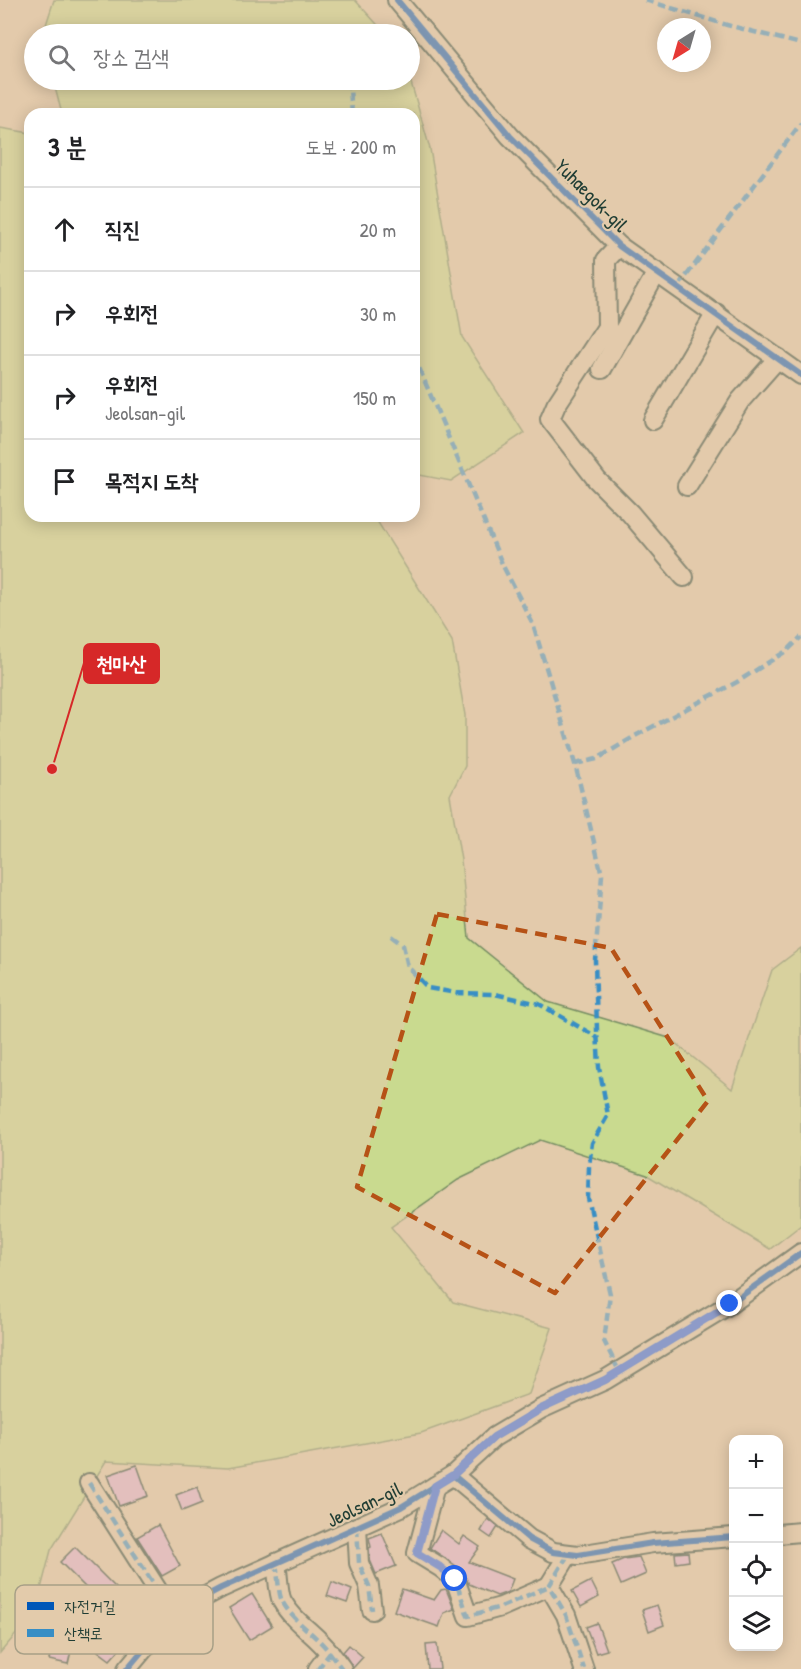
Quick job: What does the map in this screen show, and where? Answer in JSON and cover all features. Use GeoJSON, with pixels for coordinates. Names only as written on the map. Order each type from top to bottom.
{"type":"FeatureCollection","features":[{"type":"Feature","properties":{"kind":"street","name":"Yuhaegok-gil"},"geometry":{"type":"LineString","coordinates":[[397,0],[417,24]]}},
{"type":"Feature","properties":{"kind":"street","name":"Yuhaegok-gil"},"geometry":{"type":"LineString","coordinates":[[420,28],[510,136],[619,246],[801,375]]}},
{"type":"Feature","properties":{"kind":"street"},"geometry":{"type":"LineString","coordinates":[[619,246],[606,260],[607,327],[556,405],[550,419],[597,480],[630,513],[684,577]]}},
{"type":"Feature","properties":{"kind":"street"},"geometry":{"type":"LineString","coordinates":[[602,369],[657,272]]}},
{"type":"Feature","properties":{"kind":"street"},"geometry":{"type":"LineString","coordinates":[[652,420],[716,313]]}},
{"type":"Feature","properties":{"kind":"street"},"geometry":{"type":"LineString","coordinates":[[687,486],[740,401],[778,358]]}},
{"type":"Feature","properties":{"kind":"street","name":"Jeolsan-gil"},"geometry":{"type":"LineString","coordinates":[[213,1592],[401,1507],[453,1475],[494,1437],[541,1409],[605,1380],[730,1304],[801,1253]]}},
{"type":"Feature","properties":{"kind":"street"},"geometry":{"type":"LineString","coordinates":[[453,1475],[541,1547],[553,1552],[568,1555],[653,1543],[729,1537]]}},
{"type":"Feature","properties":{"kind":"street"},"geometry":{"type":"LineString","coordinates":[[89,1483],[154,1585]]}},
{"type":"Feature","properties":{"kind":"street"},"geometry":{"type":"LineString","coordinates":[[435,1486],[417,1553],[455,1579],[468,1617],[501,1607],[549,1586],[568,1555]]}},
{"type":"Feature","properties":{"kind":"street"},"geometry":{"type":"LineString","coordinates":[[357,1527],[359,1563],[369,1586],[372,1610]]}},
{"type":"Feature","properties":{"kind":"street"},"geometry":{"type":"LineString","coordinates":[[783,1534],[801,1532]]}},
{"type":"Feature","properties":{"kind":"street"},"geometry":{"type":"LineString","coordinates":[[276,1563],[280,1599],[303,1627],[321,1641],[342,1669]]}},
{"type":"Feature","properties":{"kind":"street"},"geometry":{"type":"LineString","coordinates":[[549,1586],[566,1615],[584,1669]]}},
{"type":"Feature","properties":{"kind":"street"},"geometry":{"type":"LineString","coordinates":[[318,1669],[330,1653]]}},
{"type":"Feature","properties":{"kind":"street","name":"Jeolsan-gil"},"geometry":{"type":"LineString","coordinates":[[127,1669],[140,1654]]}},
{"type":"Feature","properties":{"kind":"highlighted area"},"geometry":{"type":"Polygon","coordinates":[[[437,914],[611,948],[708,1101],[555,1293],[357,1187],[437,914]]]}},
{"type":"Feature","properties":{"kind":"green space"},"geometry":{"type":"Polygon","coordinates":[[[54,0],[355,0],[377,24],[46,24],[54,0]]]}},
{"type":"Feature","properties":{"kind":"green space"},"geometry":{"type":"Polygon","coordinates":[[[56,90],[413,90],[418,108],[60,108],[56,90]]]}},
{"type":"Feature","properties":{"kind":"green space"},"geometry":{"type":"Polygon","coordinates":[[[420,114],[430,149],[462,337],[524,433],[451,481],[420,475],[420,114]]]}},
{"type":"Feature","properties":{"kind":"green space"},"geometry":{"type":"Polygon","coordinates":[[[0,128],[24,132],[24,522],[378,522],[452,641],[465,715],[465,766],[450,795],[461,860],[469,938],[548,1002],[669,1038],[732,1089],[772,970],[801,948],[801,1225],[770,1249],[647,1175],[540,1140],[458,1180],[391,1227],[453,1302],[552,1328],[529,1394],[421,1433],[228,1468],[106,1461],[51,1550],[42,1585],[15,1585],[15,1635],[0,1653],[0,128]]]}},
{"type":"Feature","properties":{"kind":"building"},"geometry":{"type":"Polygon","coordinates":[[[137,1465],[148,1496],[119,1506],[108,1475],[137,1465]]]}},
{"type":"Feature","properties":{"kind":"building"},"geometry":{"type":"Polygon","coordinates":[[[197,1487],[202,1503],[182,1511],[176,1495],[197,1487]]]}},
{"type":"Feature","properties":{"kind":"building"},"geometry":{"type":"Polygon","coordinates":[[[488,1519],[498,1527],[491,1538],[481,1531],[488,1519]]]}},
{"type":"Feature","properties":{"kind":"building"},"geometry":{"type":"Polygon","coordinates":[[[158,1525],[180,1566],[162,1576],[137,1537],[158,1525]]]}},
{"type":"Feature","properties":{"kind":"building"},"geometry":{"type":"Polygon","coordinates":[[[441,1530],[459,1544],[464,1536],[480,1547],[469,1562],[513,1579],[508,1592],[497,1596],[469,1584],[462,1570],[430,1548],[441,1530]]]}},
{"type":"Feature","properties":{"kind":"building"},"geometry":{"type":"Polygon","coordinates":[[[382,1533],[396,1566],[376,1574],[370,1560],[369,1538],[382,1533]]]}},
{"type":"Feature","properties":{"kind":"building"},"geometry":{"type":"Polygon","coordinates":[[[75,1547],[113,1585],[83,1585],[60,1562],[75,1547]]]}},
{"type":"Feature","properties":{"kind":"building"},"geometry":{"type":"Polygon","coordinates":[[[688,1552],[689,1561],[676,1563],[675,1553],[688,1552]]]}},
{"type":"Feature","properties":{"kind":"building"},"geometry":{"type":"Polygon","coordinates":[[[639,1557],[646,1574],[621,1585],[612,1564],[624,1559],[639,1557]]]}},
{"type":"Feature","properties":{"kind":"building"},"geometry":{"type":"Polygon","coordinates":[[[591,1581],[599,1597],[581,1607],[572,1591],[591,1581]]]}},
{"type":"Feature","properties":{"kind":"building"},"geometry":{"type":"Polygon","coordinates":[[[332,1582],[352,1590],[347,1603],[327,1596],[332,1582]]]}},
{"type":"Feature","properties":{"kind":"building"},"geometry":{"type":"Polygon","coordinates":[[[402,1589],[434,1600],[441,1590],[446,1589],[454,1609],[444,1613],[439,1627],[394,1611],[402,1589]]]}},
{"type":"Feature","properties":{"kind":"building"},"geometry":{"type":"Polygon","coordinates":[[[252,1594],[272,1626],[249,1640],[229,1608],[252,1594]]]}},
{"type":"Feature","properties":{"kind":"building"},"geometry":{"type":"Polygon","coordinates":[[[657,1605],[664,1625],[649,1631],[642,1610],[657,1605]]]}},
{"type":"Feature","properties":{"kind":"building"},"geometry":{"type":"Polygon","coordinates":[[[597,1623],[607,1650],[596,1653],[586,1627],[597,1623]]]}},
{"type":"Feature","properties":{"kind":"building"},"geometry":{"type":"Polygon","coordinates":[[[437,1644],[440,1669],[428,1669],[426,1645],[437,1644]]]}},
{"type":"Feature","properties":{"kind":"building"},"geometry":{"type":"Polygon","coordinates":[[[349,1645],[363,1657],[353,1668],[343,1652],[349,1645]]]}},
{"type":"Feature","properties":{"kind":"building"},"geometry":{"type":"Polygon","coordinates":[[[50,1654],[70,1654],[68,1664],[49,1660],[50,1654]]]}},
{"type":"Feature","properties":{"kind":"building"},"geometry":{"type":"Polygon","coordinates":[[[102,1654],[115,1654],[110,1660],[102,1654]]]}},
{"type":"Feature","properties":{"kind":"marked path"},"geometry":{"type":"LineString","coordinates":[[645,0],[727,25],[801,44]]}},
{"type":"Feature","properties":{"kind":"marked path"},"geometry":{"type":"LineString","coordinates":[[350,90],[352,108]]}},
{"type":"Feature","properties":{"kind":"marked path"},"geometry":{"type":"LineString","coordinates":[[678,287],[801,123]]}},
{"type":"Feature","properties":{"kind":"marked path"},"geometry":{"type":"LineString","coordinates":[[420,370],[503,566],[533,624],[575,764],[602,875],[595,960],[599,1067],[608,1115],[592,1143],[588,1198],[610,1294],[604,1341],[619,1371]]}},
{"type":"Feature","properties":{"kind":"marked path"},"geometry":{"type":"LineString","coordinates":[[575,764],[597,759],[635,736],[737,682],[788,650],[801,637]]}},
{"type":"Feature","properties":{"kind":"marked path"},"geometry":{"type":"LineString","coordinates":[[391,936],[403,945],[408,967],[428,988],[456,993],[495,994],[539,1004],[597,1037]]}},
{"type":"Feature","properties":{"kind":"marked path"},"geometry":{"type":"LineString","coordinates":[[89,1483],[154,1585]]}},
{"type":"Feature","properties":{"kind":"marked path"},"geometry":{"type":"LineString","coordinates":[[435,1486],[417,1553],[455,1579],[468,1616],[501,1607],[549,1586]]}},
{"type":"Feature","properties":{"kind":"marked path"},"geometry":{"type":"LineString","coordinates":[[357,1527],[359,1563],[369,1586],[372,1610]]}},
{"type":"Feature","properties":{"kind":"marked path"},"geometry":{"type":"LineString","coordinates":[[568,1555],[549,1586],[566,1615],[584,1669]]}},
{"type":"Feature","properties":{"kind":"marked path"},"geometry":{"type":"LineString","coordinates":[[276,1563],[282,1601],[292,1615],[330,1653],[318,1669]]}},
{"type":"Feature","properties":{"kind":"marked path"},"geometry":{"type":"LineString","coordinates":[[330,1653],[342,1669]]}},
{"type":"Feature","properties":{"kind":"cycle path"},"geometry":{"type":"LineString","coordinates":[[397,0],[417,24]]}},
{"type":"Feature","properties":{"kind":"cycle path"},"geometry":{"type":"LineString","coordinates":[[420,28],[510,136],[619,246],[801,375]]}},
{"type":"Feature","properties":{"kind":"cycle path"},"geometry":{"type":"LineString","coordinates":[[213,1592],[401,1507],[453,1475],[494,1437],[541,1409],[605,1380],[730,1304],[801,1253]]}},
{"type":"Feature","properties":{"kind":"cycle path"},"geometry":{"type":"LineString","coordinates":[[453,1475],[529,1539],[553,1552],[578,1555],[653,1543],[729,1537]]}},
{"type":"Feature","properties":{"kind":"cycle path"},"geometry":{"type":"LineString","coordinates":[[127,1669],[140,1654]]}},
{"type":"Feature","properties":{"kind":"place","name":"천마산"},"geometry":{"type":"Point","coordinates":[52,769]}},
{"type":"Feature","properties":{"kind":"route"},"geometry":{"type":"LineString","coordinates":[[455,1579],[417,1553],[435,1486],[453,1475],[494,1437],[541,1409],[605,1380],[730,1304]]}}]}
